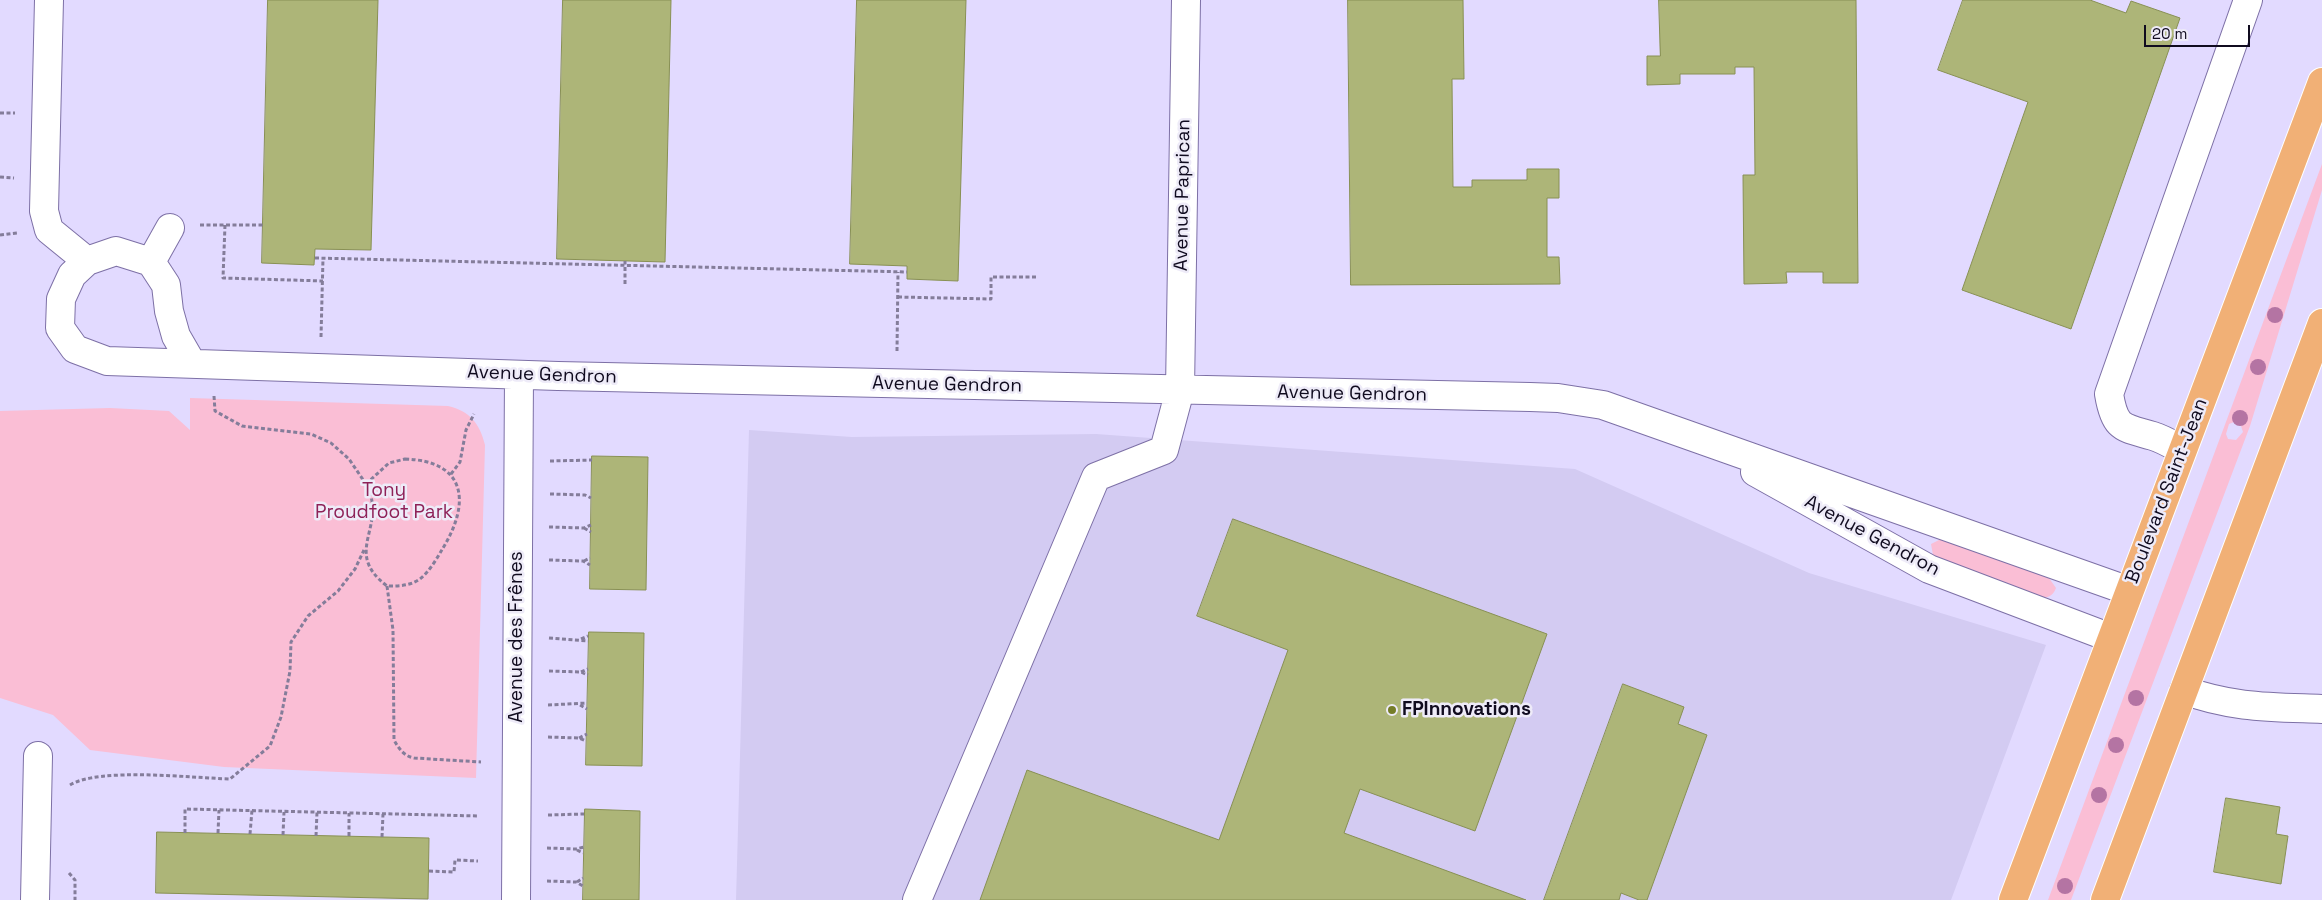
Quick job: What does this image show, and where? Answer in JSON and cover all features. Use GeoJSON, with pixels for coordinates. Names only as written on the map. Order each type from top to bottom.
{"type":"FeatureCollection","features":[{"type":"Feature","properties":{"kind":"main road","name":"Boulevard Saint-Jean"},"geometry":{"type":"LineString","coordinates":[[2012,900],[2322,82]]}},
{"type":"Feature","properties":{"kind":"main road"},"geometry":{"type":"LineString","coordinates":[[2105,900],[2322,323]]}},
{"type":"Feature","properties":{"kind":"street"},"geometry":{"type":"LineString","coordinates":[[49,0],[44,210],[49,230],[87,261]]}},
{"type":"Feature","properties":{"kind":"street","name":"Avenue Paprican"},"geometry":{"type":"LineString","coordinates":[[917,900],[1096,477],[1164,450],[1180,390],[1186,0]]}},
{"type":"Feature","properties":{"kind":"street"},"geometry":{"type":"LineString","coordinates":[[2182,450],[2154,436],[2126,430],[2112,412],[2108,394],[2248,0]]}},
{"type":"Feature","properties":{"kind":"street"},"geometry":{"type":"LineString","coordinates":[[170,228],[151,262],[166,285],[169,310],[176,336],[191,362]]}},
{"type":"Feature","properties":{"kind":"street","name":"Avenue Gendron"},"geometry":{"type":"LineString","coordinates":[[151,262],[116,251],[87,261],[72,274],[61,299],[60,328],[74,349],[107,361],[191,362],[519,375],[1558,398],[1603,405],[1697,440],[1941,522],[2129,591]]}},
{"type":"Feature","properties":{"kind":"street","name":"Avenue des Frênes"},"geometry":{"type":"LineString","coordinates":[[516,900],[519,375]]}},
{"type":"Feature","properties":{"kind":"street","name":"Avenue Gendron"},"geometry":{"type":"LineString","coordinates":[[1697,440],[1929,569],[2111,638]]}},
{"type":"Feature","properties":{"kind":"street"},"geometry":{"type":"LineString","coordinates":[[2184,690],[2216,702],[2235,705],[2322,709]]}},
{"type":"Feature","properties":{"kind":"street"},"geometry":{"type":"LineString","coordinates":[[35,900],[38,756]]}},
{"type":"Feature","properties":{"kind":"path"},"geometry":{"type":"LineString","coordinates":[[225,225],[223,278],[323,281]]}},
{"type":"Feature","properties":{"kind":"path"},"geometry":{"type":"LineString","coordinates":[[197,226],[263,225]]}},
{"type":"Feature","properties":{"kind":"path"},"geometry":{"type":"LineString","coordinates":[[0,235],[23,232]]}},
{"type":"Feature","properties":{"kind":"path"},"geometry":{"type":"LineString","coordinates":[[315,258],[625,263],[907,272]]}},
{"type":"Feature","properties":{"kind":"path"},"geometry":{"type":"LineString","coordinates":[[321,342],[323,258]]}},
{"type":"Feature","properties":{"kind":"path"},"geometry":{"type":"LineString","coordinates":[[625,263],[625,284]]}},
{"type":"Feature","properties":{"kind":"path"},"geometry":{"type":"LineString","coordinates":[[897,356],[898,272]]}},
{"type":"Feature","properties":{"kind":"path"},"geometry":{"type":"LineString","coordinates":[[898,297],[991,299],[991,277],[1038,278]]}},
{"type":"Feature","properties":{"kind":"path"},"geometry":{"type":"LineString","coordinates":[[106,775],[230,779],[270,746],[281,717],[290,671],[291,642],[308,616],[338,590],[355,569],[364,550],[374,512],[372,494],[349,459],[331,442],[311,434],[242,426],[215,410],[214,395]]}},
{"type":"Feature","properties":{"kind":"path"},"geometry":{"type":"LineString","coordinates":[[451,474],[460,462],[466,430],[474,414]]}},
{"type":"Feature","properties":{"kind":"path"},"geometry":{"type":"LineString","coordinates":[[366,484],[389,463],[405,459],[424,460],[441,466],[451,474],[459,492],[459,514],[452,533],[436,561],[420,578],[404,586],[388,586]]}},
{"type":"Feature","properties":{"kind":"path"},"geometry":{"type":"LineString","coordinates":[[544,462],[587,462],[592,460]]}},
{"type":"Feature","properties":{"kind":"path"},"geometry":{"type":"LineString","coordinates":[[587,462],[592,465]]}},
{"type":"Feature","properties":{"kind":"path"},"geometry":{"type":"LineString","coordinates":[[585,495],[591,492]]}},
{"type":"Feature","properties":{"kind":"path"},"geometry":{"type":"LineString","coordinates":[[543,493],[585,495],[591,498]]}},
{"type":"Feature","properties":{"kind":"path"},"geometry":{"type":"LineString","coordinates":[[543,527],[584,528],[591,525]]}},
{"type":"Feature","properties":{"kind":"path"},"geometry":{"type":"LineString","coordinates":[[584,528],[590,532]]}},
{"type":"Feature","properties":{"kind":"path"},"geometry":{"type":"LineString","coordinates":[[364,550],[370,569],[388,586],[394,630],[394,740],[406,756],[480,762]]}},
{"type":"Feature","properties":{"kind":"path"},"geometry":{"type":"LineString","coordinates":[[583,562],[590,558]]}},
{"type":"Feature","properties":{"kind":"path"},"geometry":{"type":"LineString","coordinates":[[542,560],[583,562],[590,565]]}},
{"type":"Feature","properties":{"kind":"path"},"geometry":{"type":"LineString","coordinates":[[581,639],[588,636]]}},
{"type":"Feature","properties":{"kind":"path"},"geometry":{"type":"LineString","coordinates":[[540,637],[588,641]]}},
{"type":"Feature","properties":{"kind":"path"},"geometry":{"type":"LineString","coordinates":[[580,672],[588,669]]}},
{"type":"Feature","properties":{"kind":"path"},"geometry":{"type":"LineString","coordinates":[[548,671],[580,672],[588,675]]}},
{"type":"Feature","properties":{"kind":"path"},"geometry":{"type":"LineString","coordinates":[[539,704],[579,705],[587,703]]}},
{"type":"Feature","properties":{"kind":"path"},"geometry":{"type":"LineString","coordinates":[[579,705],[587,709]]}},
{"type":"Feature","properties":{"kind":"path"},"geometry":{"type":"LineString","coordinates":[[579,738],[587,734]]}},
{"type":"Feature","properties":{"kind":"path"},"geometry":{"type":"LineString","coordinates":[[546,737],[579,738],[586,741]]}},
{"type":"Feature","properties":{"kind":"path"},"geometry":{"type":"LineString","coordinates":[[185,833],[185,809],[480,816]]}},
{"type":"Feature","properties":{"kind":"path"},"geometry":{"type":"LineString","coordinates":[[218,810],[218,833]]}},
{"type":"Feature","properties":{"kind":"path"},"geometry":{"type":"LineString","coordinates":[[250,834],[252,810]]}},
{"type":"Feature","properties":{"kind":"path"},"geometry":{"type":"LineString","coordinates":[[283,835],[284,812]]}},
{"type":"Feature","properties":{"kind":"path"},"geometry":{"type":"LineString","coordinates":[[316,836],[317,812]]}},
{"type":"Feature","properties":{"kind":"path"},"geometry":{"type":"LineString","coordinates":[[348,836],[349,813]]}},
{"type":"Feature","properties":{"kind":"path"},"geometry":{"type":"LineString","coordinates":[[382,837],[383,814]]}},
{"type":"Feature","properties":{"kind":"path"},"geometry":{"type":"LineString","coordinates":[[544,815],[578,816],[584,814]]}},
{"type":"Feature","properties":{"kind":"path"},"geometry":{"type":"LineString","coordinates":[[578,816],[584,820]]}},
{"type":"Feature","properties":{"kind":"path"},"geometry":{"type":"LineString","coordinates":[[544,848],[576,849],[584,847]]}},
{"type":"Feature","properties":{"kind":"path"},"geometry":{"type":"LineString","coordinates":[[576,849],[584,853]]}},
{"type":"Feature","properties":{"kind":"path"},"geometry":{"type":"LineString","coordinates":[[429,871],[454,872],[455,860],[478,861]]}},
{"type":"Feature","properties":{"kind":"path"},"geometry":{"type":"LineString","coordinates":[[576,882],[583,878]]}},
{"type":"Feature","properties":{"kind":"path"},"geometry":{"type":"LineString","coordinates":[[543,880],[576,882],[583,886]]}},
{"type":"Feature","properties":{"kind":"shaded area"},"geometry":{"type":"Polygon","coordinates":[[[749,430],[852,437],[1096,434],[1575,469],[1809,573],[2046,645],[1951,900],[736,900],[749,430]]]}},
{"type":"Feature","properties":{"kind":"green space"},"geometry":{"type":"Polygon","coordinates":[[[2322,164],[2322,190],[2250,426],[2071,900],[2048,900],[2322,164]],[[2234,422],[2229,424],[2226,434],[2228,439],[2236,440],[2243,432],[2241,426],[2234,422]]]}},
{"type":"Feature","properties":{"kind":"green space","name":"Tony Proudfoot Park"},"geometry":{"type":"Polygon","coordinates":[[[190,398],[448,406],[462,411],[477,425],[485,445],[476,778],[224,767],[90,750],[53,715],[0,698],[0,411],[110,408],[169,411],[190,430],[190,398]]]}},
{"type":"Feature","properties":{"kind":"green space"},"geometry":{"type":"Polygon","coordinates":[[[1941,539],[2049,578],[2056,588],[2051,595],[2043,598],[1938,559],[1933,555],[1931,544],[1941,539]]]}},
{"type":"Feature","properties":{"kind":"building"},"geometry":{"type":"Polygon","coordinates":[[[268,0],[378,0],[371,250],[315,249],[314,265],[262,263],[268,0]]]}},
{"type":"Feature","properties":{"kind":"building"},"geometry":{"type":"Polygon","coordinates":[[[563,0],[671,0],[665,262],[557,259],[563,0]]]}},
{"type":"Feature","properties":{"kind":"building"},"geometry":{"type":"Polygon","coordinates":[[[857,0],[966,0],[958,281],[907,279],[907,266],[850,264],[857,0]]]}},
{"type":"Feature","properties":{"kind":"building"},"geometry":{"type":"Polygon","coordinates":[[[1348,0],[1463,0],[1464,79],[1452,79],[1453,187],[1472,187],[1472,180],[1527,180],[1527,169],[1559,169],[1559,198],[1547,198],[1547,257],[1559,257],[1560,284],[1351,285],[1348,0]]]}},
{"type":"Feature","properties":{"kind":"building"},"geometry":{"type":"Polygon","coordinates":[[[1659,0],[1856,0],[1858,283],[1823,283],[1823,272],[1786,272],[1787,283],[1744,284],[1743,175],[1755,175],[1754,67],[1735,67],[1735,74],[1680,74],[1680,84],[1647,85],[1647,56],[1660,56],[1659,0]]]}},
{"type":"Feature","properties":{"kind":"building"},"geometry":{"type":"Polygon","coordinates":[[[1963,0],[2090,0],[2126,13],[2131,1],[2180,18],[2071,329],[1962,290],[2028,102],[1938,70],[1963,0]]]}},
{"type":"Feature","properties":{"kind":"building"},"geometry":{"type":"Polygon","coordinates":[[[592,456],[648,457],[646,590],[590,589],[592,456]]]}},
{"type":"Feature","properties":{"kind":"building","name":"FPInnovations"},"geometry":{"type":"Polygon","coordinates":[[[1233,519],[1547,634],[1475,831],[1360,789],[1344,833],[1526,900],[980,900],[1027,770],[1219,840],[1288,650],[1197,616],[1233,519]]]}},
{"type":"Feature","properties":{"kind":"building"},"geometry":{"type":"Polygon","coordinates":[[[589,632],[644,633],[642,766],[586,765],[589,632]]]}},
{"type":"Feature","properties":{"kind":"building"},"geometry":{"type":"Polygon","coordinates":[[[1623,684],[1684,707],[1678,724],[1707,735],[1647,900],[1639,900],[1621,893],[1619,900],[1544,900],[1623,684]]]}},
{"type":"Feature","properties":{"kind":"building"},"geometry":{"type":"Polygon","coordinates":[[[2226,798],[2280,807],[2276,834],[2288,836],[2281,884],[2214,872],[2226,798]]]}},
{"type":"Feature","properties":{"kind":"building"},"geometry":{"type":"Polygon","coordinates":[[[585,809],[640,811],[639,900],[583,900],[585,809]]]}},
{"type":"Feature","properties":{"kind":"building"},"geometry":{"type":"Polygon","coordinates":[[[157,832],[429,838],[428,899],[156,893],[157,832]]]}},
{"type":"Feature","properties":{"kind":"place","name":"FPInnovations"},"geometry":{"type":"Point","coordinates":[1392,710]}}]}
